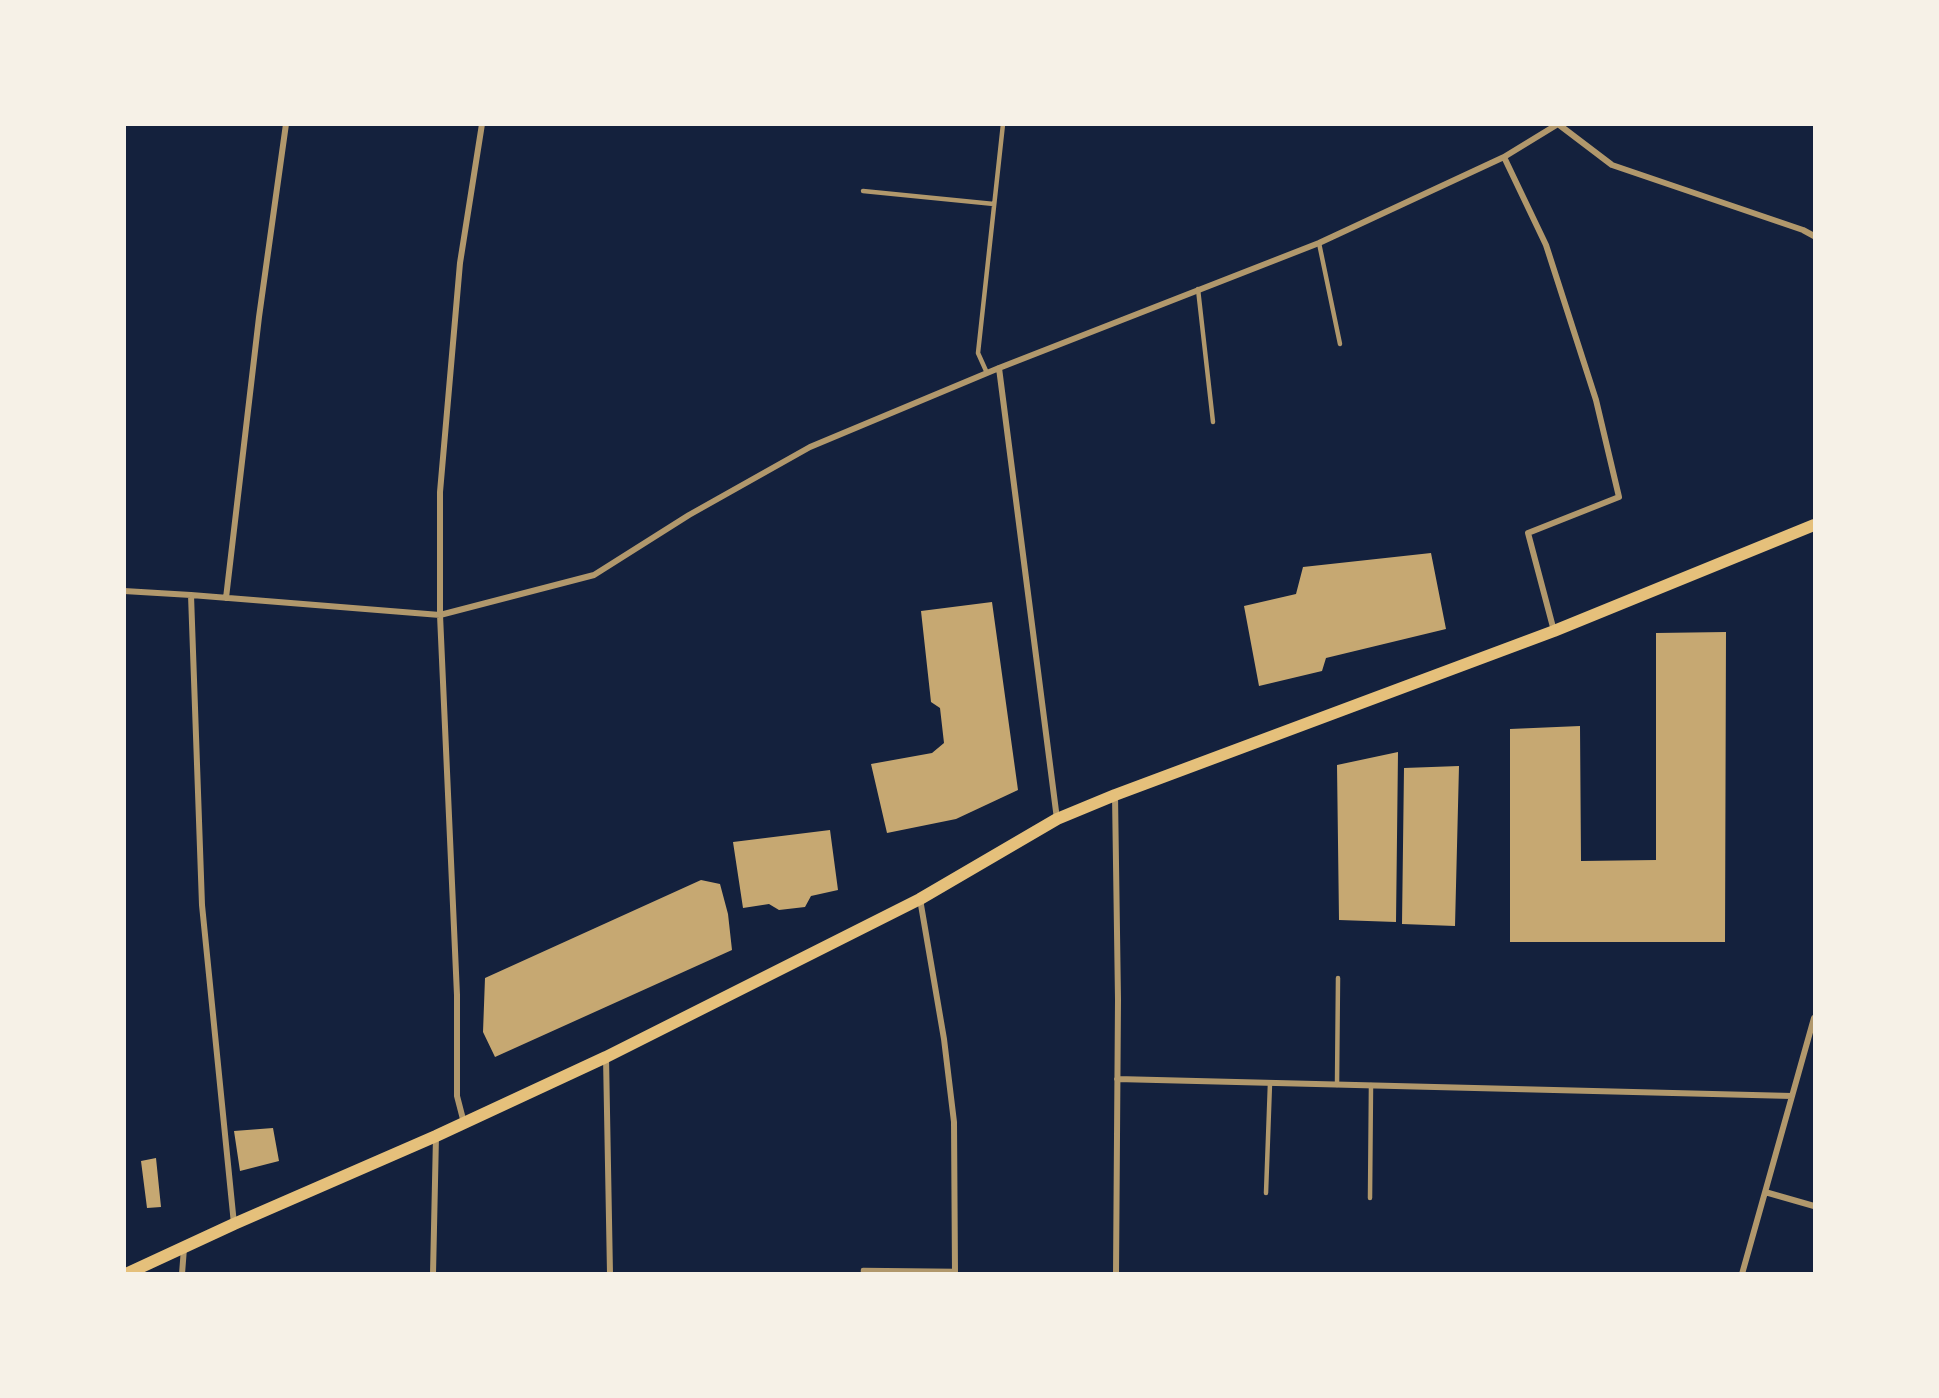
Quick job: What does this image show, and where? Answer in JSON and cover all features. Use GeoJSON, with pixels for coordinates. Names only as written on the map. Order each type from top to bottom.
{"type":"FeatureCollection","features":[{"type":"Feature","properties":{"kind":"main road"},"geometry":{"type":"LineString","coordinates":[[126,1274],[436,1136],[606,1057],[920,899],[1057,819],[1115,795],[1554,631],[1815,525]]}},
{"type":"Feature","properties":{"kind":"street"},"geometry":{"type":"LineString","coordinates":[[226,598],[259,317],[286,124]]}},
{"type":"Feature","properties":{"kind":"street"},"geometry":{"type":"LineString","coordinates":[[464,1123],[457,1096],[457,995],[440,615],[440,492],[460,263],[482,124]]}},
{"type":"Feature","properties":{"kind":"street"},"geometry":{"type":"LineString","coordinates":[[124,591],[440,615],[594,575],[689,515],[810,447],[999,368],[1319,243],[1504,157],[1558,124],[1612,165],[1815,236]]}},
{"type":"Feature","properties":{"kind":"street"},"geometry":{"type":"LineString","coordinates":[[1504,157],[1546,245],[1596,400],[1619,497],[1528,533],[1554,631]]}},
{"type":"Feature","properties":{"kind":"street"},"geometry":{"type":"LineString","coordinates":[[999,368],[1057,819]]}},
{"type":"Feature","properties":{"kind":"street"},"geometry":{"type":"LineString","coordinates":[[191,595],[202,905],[234,1224]]}},
{"type":"Feature","properties":{"kind":"street"},"geometry":{"type":"LineString","coordinates":[[1115,795],[1116,1274]]}},
{"type":"Feature","properties":{"kind":"street"},"geometry":{"type":"LineString","coordinates":[[920,899],[944,1039],[954,1122],[955,1272]]}},
{"type":"Feature","properties":{"kind":"street"},"geometry":{"type":"LineString","coordinates":[[1742,1274],[1815,1018]]}},
{"type":"Feature","properties":{"kind":"street"},"geometry":{"type":"LineString","coordinates":[[606,1057],[610,1274]]}},
{"type":"Feature","properties":{"kind":"street"},"geometry":{"type":"LineString","coordinates":[[1117,1079],[1792,1096]]}},
{"type":"Feature","properties":{"kind":"street"},"geometry":{"type":"LineString","coordinates":[[433,1274],[436,1136]]}},
{"type":"Feature","properties":{"kind":"street"},"geometry":{"type":"LineString","coordinates":[[1766,1192],[1815,1206]]}},
{"type":"Feature","properties":{"kind":"street"},"geometry":{"type":"LineString","coordinates":[[182,1274],[184,1248]]}},
{"type":"Feature","properties":{"kind":"lane"},"geometry":{"type":"LineString","coordinates":[[987,373],[978,353],[1003,124]]}},
{"type":"Feature","properties":{"kind":"lane"},"geometry":{"type":"LineString","coordinates":[[864,190],[994,204]]}},
{"type":"Feature","properties":{"kind":"lane"},"geometry":{"type":"LineString","coordinates":[[1319,243],[1340,344]]}},
{"type":"Feature","properties":{"kind":"lane"},"geometry":{"type":"LineString","coordinates":[[1198,290],[1213,422]]}},
{"type":"Feature","properties":{"kind":"lane"},"geometry":{"type":"LineString","coordinates":[[1337,1085],[1338,978]]}},
{"type":"Feature","properties":{"kind":"lane"},"geometry":{"type":"LineString","coordinates":[[1266,1193],[1270,1083]]}},
{"type":"Feature","properties":{"kind":"lane"},"geometry":{"type":"LineString","coordinates":[[1370,1198],[1371,1085]]}},
{"type":"Feature","properties":{"kind":"lane"},"geometry":{"type":"LineString","coordinates":[[863,1274],[863,1270],[955,1272]]}},
{"type":"Feature","properties":{"kind":"building"},"geometry":{"type":"Polygon","coordinates":[[[1431,553],[1446,629],[1326,658],[1322,671],[1259,686],[1244,606],[1296,594],[1303,567],[1431,553]]]}},
{"type":"Feature","properties":{"kind":"building"},"geometry":{"type":"Polygon","coordinates":[[[992,602],[1018,790],[956,819],[887,833],[871,764],[932,753],[944,743],[940,708],[931,702],[921,611],[992,602]]]}},
{"type":"Feature","properties":{"kind":"building"},"geometry":{"type":"Polygon","coordinates":[[[1726,632],[1725,942],[1510,942],[1510,729],[1580,726],[1581,861],[1656,860],[1656,633],[1726,632]]]}},
{"type":"Feature","properties":{"kind":"building"},"geometry":{"type":"Polygon","coordinates":[[[1398,752],[1396,922],[1339,920],[1337,765],[1398,752]]]}},
{"type":"Feature","properties":{"kind":"building"},"geometry":{"type":"Polygon","coordinates":[[[1459,766],[1455,926],[1402,924],[1404,768],[1459,766]]]}},
{"type":"Feature","properties":{"kind":"building"},"geometry":{"type":"Polygon","coordinates":[[[830,830],[838,890],[811,896],[805,907],[779,910],[769,904],[743,908],[733,842],[830,830]]]}},
{"type":"Feature","properties":{"kind":"building"},"geometry":{"type":"Polygon","coordinates":[[[701,880],[720,884],[728,914],[732,950],[495,1057],[483,1032],[485,978],[701,880]]]}},
{"type":"Feature","properties":{"kind":"building"},"geometry":{"type":"Polygon","coordinates":[[[273,1128],[279,1161],[240,1171],[234,1131],[273,1128]]]}},
{"type":"Feature","properties":{"kind":"building"},"geometry":{"type":"Polygon","coordinates":[[[156,1158],[161,1207],[147,1208],[141,1161],[156,1158]]]}}]}
